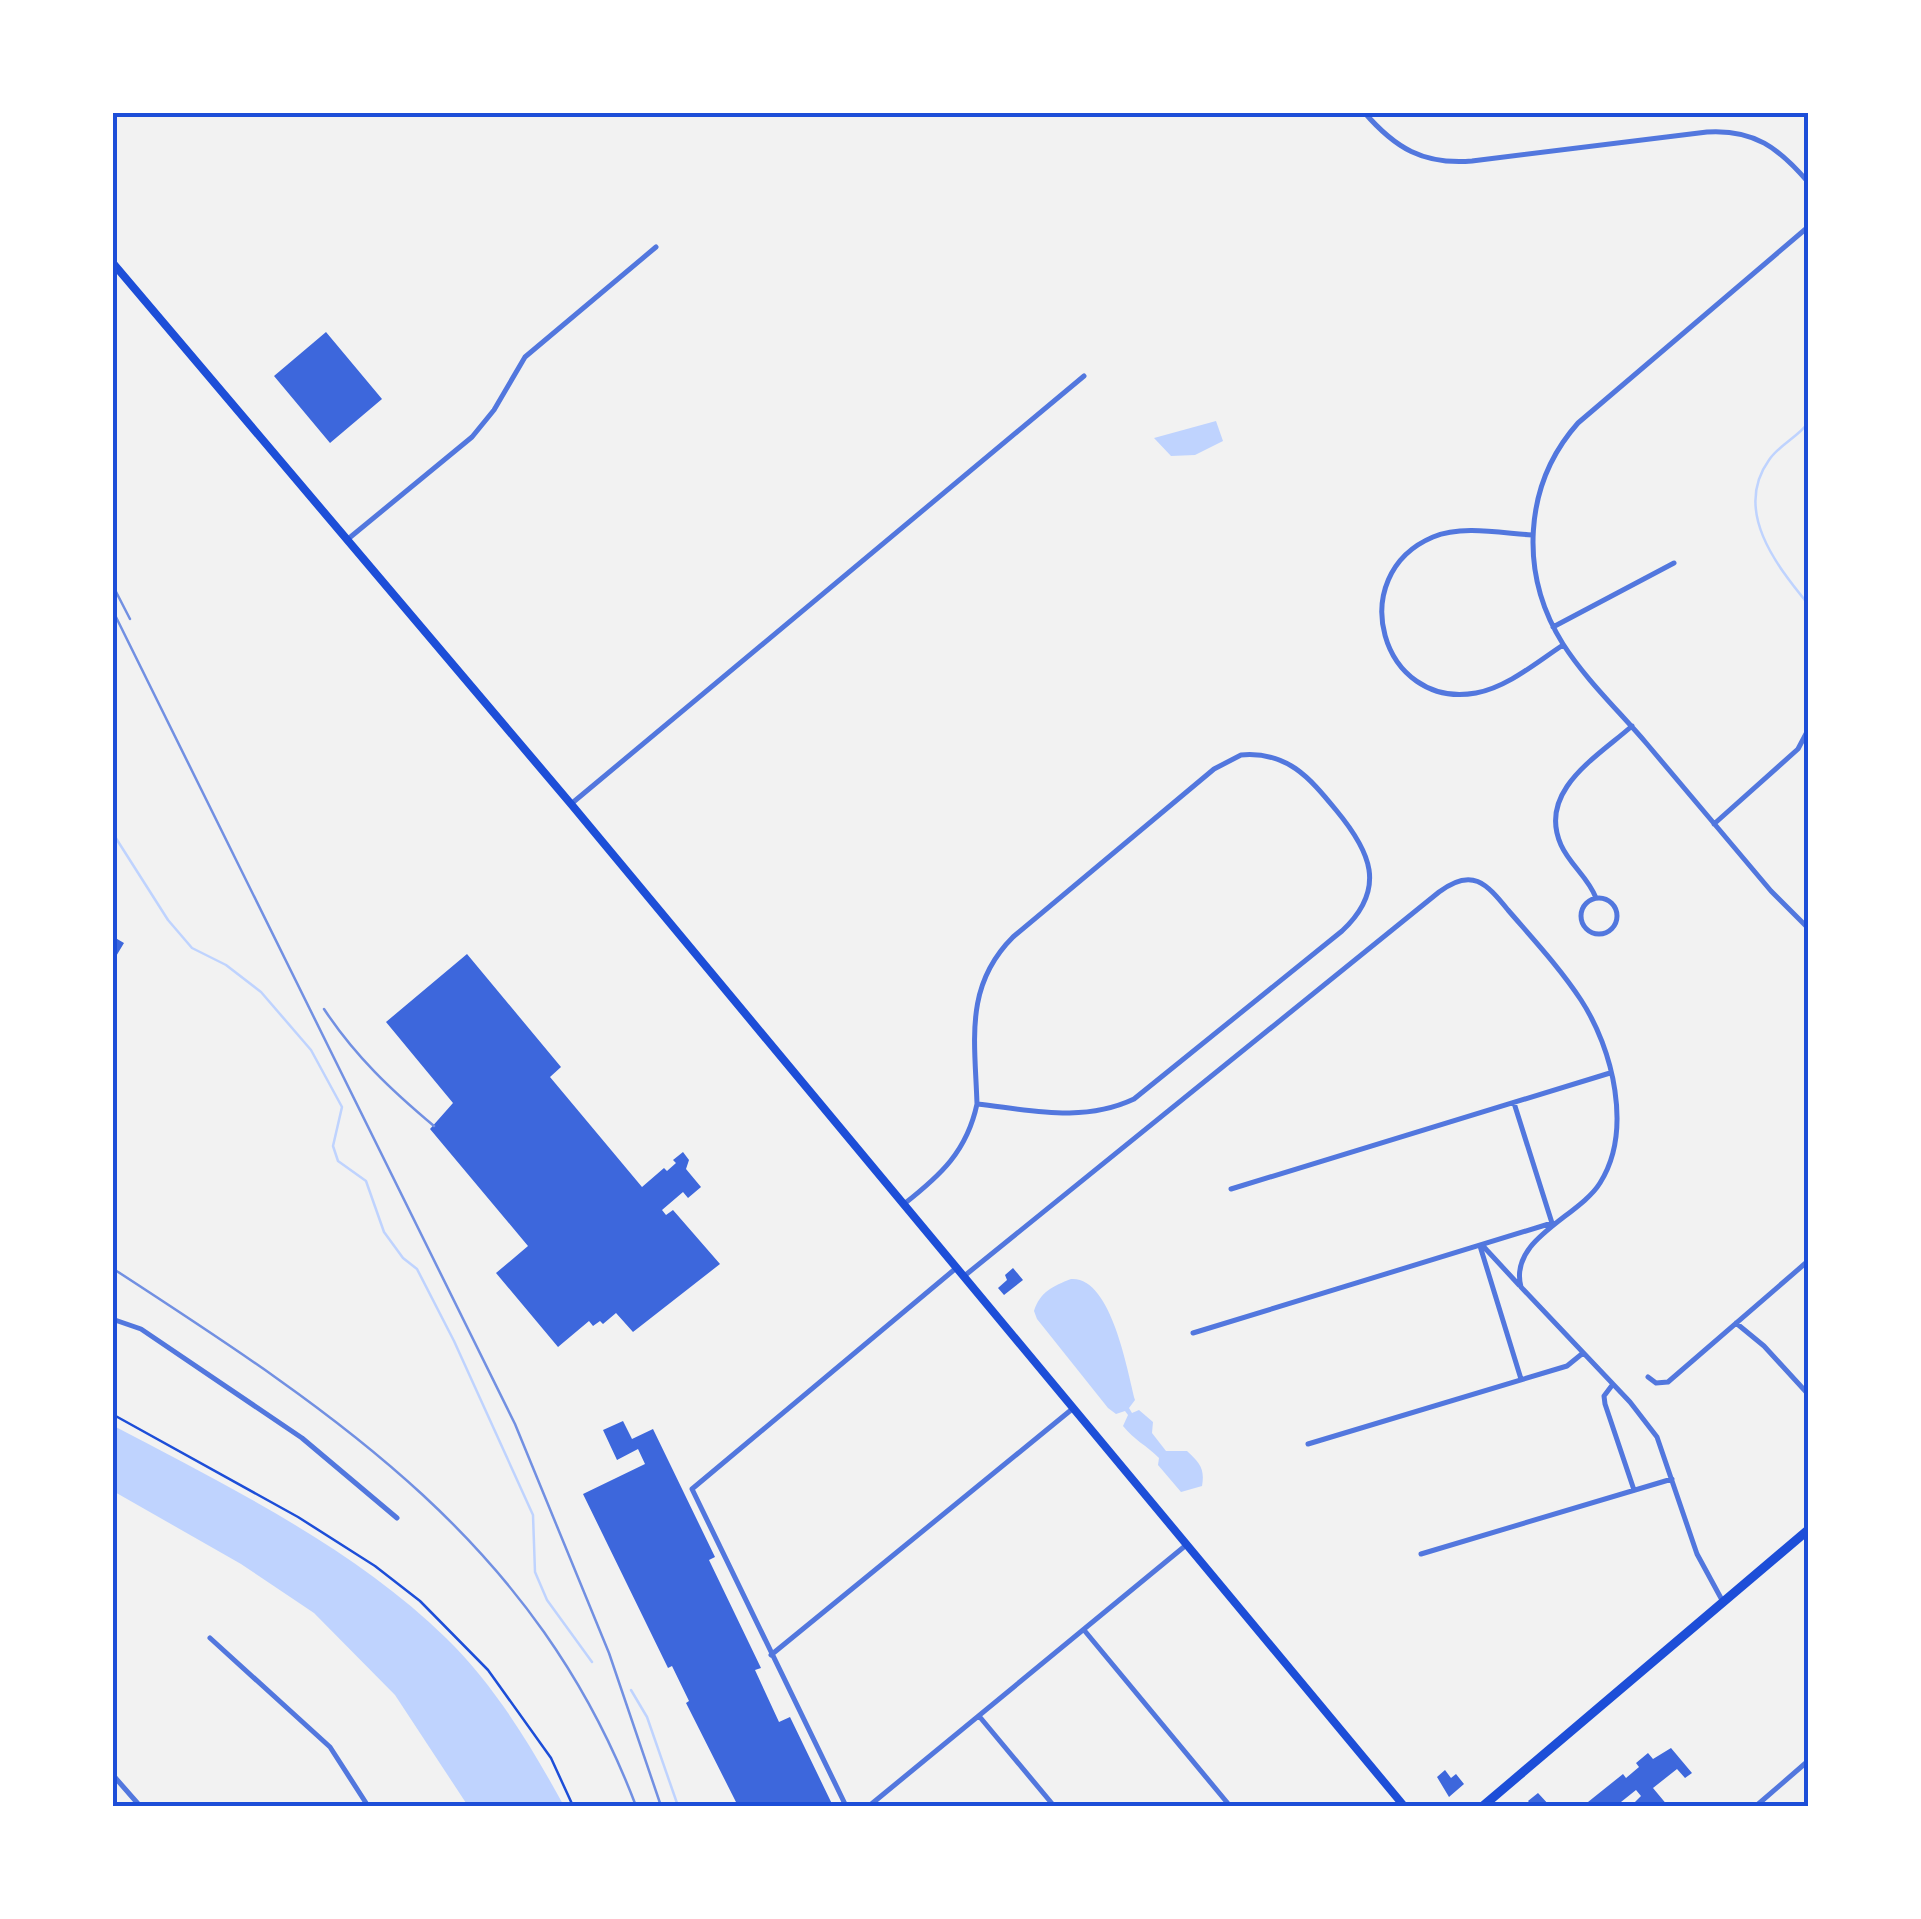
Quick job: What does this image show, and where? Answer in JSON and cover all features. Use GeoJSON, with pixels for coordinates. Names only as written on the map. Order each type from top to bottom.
{"type":"FeatureCollection","features":[{"type":"Feature","properties":{"kind":"main road"},"geometry":{"type":"LineString","coordinates":[[112,262],[571,804],[1404,1806]]}},
{"type":"Feature","properties":{"kind":"main road"},"geometry":{"type":"LineString","coordinates":[[1483,1806],[1808,1530]]}},
{"type":"Feature","properties":{"kind":"street"},"geometry":{"type":"LineString","coordinates":[[1364,112],[1403,150],[1440,162],[1708,132],[1744,133],[1775,147],[1808,182]]}},
{"type":"Feature","properties":{"kind":"street"},"geometry":{"type":"LineString","coordinates":[[1808,227],[1578,423],[1546,472],[1532,535],[1534,576],[1563,645],[1771,892],[1808,928]]}},
{"type":"Feature","properties":{"kind":"street"},"geometry":{"type":"LineString","coordinates":[[348,539],[472,437],[532,349],[656,247]]}},
{"type":"Feature","properties":{"kind":"street"},"geometry":{"type":"LineString","coordinates":[[571,804],[1084,376]]}},
{"type":"Feature","properties":{"kind":"street"},"geometry":{"type":"LineString","coordinates":[[1532,535],[1450,532],[1412,549],[1396,566],[1383,595],[1381,618],[1386,642],[1396,660],[1417,681],[1442,692],[1464,695],[1499,686],[1563,645]]}},
{"type":"Feature","properties":{"kind":"street"},"geometry":{"type":"LineString","coordinates":[[1553,627],[1674,562]]}},
{"type":"Feature","properties":{"kind":"street"},"geometry":{"type":"LineString","coordinates":[[1596,898],[1590,882],[1561,846],[1556,812],[1569,782],[1632,726]]}},
{"type":"Feature","properties":{"kind":"street"},"geometry":{"type":"LineString","coordinates":[[1714,824],[1798,749],[1808,730]]}},
{"type":"Feature","properties":{"kind":"street"},"geometry":{"type":"LineString","coordinates":[[902,1206],[957,1156],[969,1133],[976,1104],[976,1004],[982,978],[1003,947],[1222,763],[1242,756],[1266,755],[1302,771],[1356,835],[1368,858],[1368,892],[1351,923],[1134,1098],[1082,1114],[976,1104]]}},
{"type":"Feature","properties":{"kind":"street"},"geometry":{"type":"LineString","coordinates":[[962,1277],[1456,880],[1476,880],[1489,888],[1569,984],[1593,1021],[1617,1109],[1613,1148],[1605,1174],[1581,1206],[1552,1224],[1194,1333]]}},
{"type":"Feature","properties":{"kind":"street"},"geometry":{"type":"LineString","coordinates":[[1596,898],[1608,900],[1616,908],[1614,925],[1606,932],[1594,933],[1582,920],[1586,904],[1596,898]]}},
{"type":"Feature","properties":{"kind":"street"},"geometry":{"type":"LineString","coordinates":[[1231,1189],[1610,1073]]}},
{"type":"Feature","properties":{"kind":"street"},"geometry":{"type":"LineString","coordinates":[[1514,1103],[1552,1224]]}},
{"type":"Feature","properties":{"kind":"street"},"geometry":{"type":"LineString","coordinates":[[1521,1287],[1520,1265],[1552,1224]]}},
{"type":"Feature","properties":{"kind":"street"},"geometry":{"type":"LineString","coordinates":[[1482,1246],[1584,1352],[1656,1437],[1674,1479],[1696,1554],[1724,1603]]}},
{"type":"Feature","properties":{"kind":"street"},"geometry":{"type":"LineString","coordinates":[[1482,1246],[1521,1379]]}},
{"type":"Feature","properties":{"kind":"street"},"geometry":{"type":"LineString","coordinates":[[1648,1377],[1662,1384],[1668,1382],[1808,1262]]}},
{"type":"Feature","properties":{"kind":"street"},"geometry":{"type":"LineString","coordinates":[[846,1806],[692,1488],[955,1269]]}},
{"type":"Feature","properties":{"kind":"street"},"geometry":{"type":"LineString","coordinates":[[112,1319],[140,1328],[302,1438],[397,1518]]}},
{"type":"Feature","properties":{"kind":"street"},"geometry":{"type":"LineString","coordinates":[[1736,1323],[1764,1346],[1808,1394]]}},
{"type":"Feature","properties":{"kind":"street"},"geometry":{"type":"LineString","coordinates":[[1308,1444],[1567,1366],[1584,1352]]}},
{"type":"Feature","properties":{"kind":"street"},"geometry":{"type":"LineString","coordinates":[[1613,1384],[1604,1396],[1605,1404],[1634,1490]]}},
{"type":"Feature","properties":{"kind":"street"},"geometry":{"type":"LineString","coordinates":[[771,1655],[1072,1410]]}},
{"type":"Feature","properties":{"kind":"street"},"geometry":{"type":"LineString","coordinates":[[1421,1554],[1674,1479]]}},
{"type":"Feature","properties":{"kind":"street"},"geometry":{"type":"LineString","coordinates":[[869,1806],[1185,1546]]}},
{"type":"Feature","properties":{"kind":"street"},"geometry":{"type":"LineString","coordinates":[[1084,1630],[1230,1806]]}},
{"type":"Feature","properties":{"kind":"street"},"geometry":{"type":"LineString","coordinates":[[210,1638],[330,1747],[368,1806]]}},
{"type":"Feature","properties":{"kind":"street"},"geometry":{"type":"LineString","coordinates":[[979,1716],[1054,1806]]}},
{"type":"Feature","properties":{"kind":"street"},"geometry":{"type":"LineString","coordinates":[[1756,1806],[1808,1761]]}},
{"type":"Feature","properties":{"kind":"street"},"geometry":{"type":"LineString","coordinates":[[112,1774],[140,1806]]}},
{"type":"Feature","properties":{"kind":"path"},"geometry":{"type":"LineString","coordinates":[[112,1414],[298,1517],[375,1566],[420,1602],[488,1670],[551,1758],[573,1806]]}},
{"type":"Feature","properties":{"kind":"water"},"geometry":{"type":"Polygon","coordinates":[[[1216,421],[1223,441],[1195,455],[1171,456],[1154,438],[1216,421]]]}},
{"type":"Feature","properties":{"kind":"water"},"geometry":{"type":"Polygon","coordinates":[[[1071,1279],[1085,1282],[1107,1308],[1135,1400],[1129,1408],[1132,1413],[1139,1410],[1153,1422],[1152,1433],[1166,1451],[1187,1451],[1195,1459],[1202,1471],[1202,1486],[1181,1492],[1158,1465],[1159,1458],[1123,1426],[1128,1415],[1125,1411],[1116,1414],[1108,1408],[1037,1319],[1034,1311],[1044,1294],[1071,1279]]]}},
{"type":"Feature","properties":{"kind":"water"},"geometry":{"type":"Polygon","coordinates":[[[112,1425],[287,1520],[410,1605],[464,1657],[497,1697],[564,1806],[468,1806],[395,1695],[314,1613],[241,1564],[113,1491],[112,1425]]]}},
{"type":"Feature","properties":{"kind":"building"},"geometry":{"type":"Polygon","coordinates":[[[326,332],[382,399],[330,443],[274,376],[326,332]]]}},
{"type":"Feature","properties":{"kind":"building"},"geometry":{"type":"Polygon","coordinates":[[[112,936],[124,943],[112,963],[112,936]]]}},
{"type":"Feature","properties":{"kind":"building"},"geometry":{"type":"Polygon","coordinates":[[[467,954],[561,1067],[550,1077],[642,1187],[664,1168],[667,1171],[683,1152],[689,1160],[686,1169],[701,1187],[688,1198],[683,1192],[662,1210],[666,1215],[673,1210],[720,1264],[633,1332],[616,1313],[603,1324],[600,1321],[593,1326],[589,1321],[558,1347],[496,1273],[528,1246],[430,1129],[453,1103],[386,1022],[467,954]]]}},
{"type":"Feature","properties":{"kind":"building"},"geometry":{"type":"Polygon","coordinates":[[[1013,1268],[1023,1280],[1004,1295],[998,1288],[1013,1268]]]}},
{"type":"Feature","properties":{"kind":"building"},"geometry":{"type":"Polygon","coordinates":[[[623,1421],[632,1439],[653,1429],[715,1557],[709,1560],[761,1668],[755,1670],[779,1722],[790,1717],[833,1806],[738,1806],[686,1703],[689,1701],[672,1666],[668,1668],[583,1494],[645,1464],[638,1449],[617,1460],[603,1430],[623,1421]]]}},
{"type":"Feature","properties":{"kind":"building"},"geometry":{"type":"Polygon","coordinates":[[[1671,1748],[1692,1773],[1685,1778],[1677,1769],[1653,1788],[1668,1806],[1635,1806],[1641,1796],[1636,1790],[1616,1806],[1583,1806],[1623,1774],[1626,1778],[1648,1753],[1653,1759],[1671,1748]]]}},
{"type":"Feature","properties":{"kind":"building"},"geometry":{"type":"Polygon","coordinates":[[[1445,1770],[1451,1778],[1456,1774],[1464,1784],[1449,1797],[1437,1777],[1445,1770]]]}},
{"type":"Feature","properties":{"kind":"building"},"geometry":{"type":"Polygon","coordinates":[[[1538,1793],[1550,1806],[1532,1806],[1528,1801],[1538,1793]]]}},
{"type":"Feature","properties":{"kind":"waterway"},"geometry":{"type":"LineString","coordinates":[[1808,423],[1769,460],[1755,498],[1763,536],[1783,572],[1808,604]]}},
{"type":"Feature","properties":{"kind":"waterway"},"geometry":{"type":"LineString","coordinates":[[112,832],[168,920],[192,948],[226,965],[261,992],[311,1050],[342,1107],[333,1146],[338,1161],[366,1181],[384,1232],[403,1258],[417,1269],[454,1341],[533,1515],[535,1572],[547,1600],[592,1662]]}},
{"type":"Feature","properties":{"kind":"waterway"},"geometry":{"type":"LineString","coordinates":[[631,1690],[647,1717],[678,1806]]}},
{"type":"Feature","properties":{"kind":"railway"},"geometry":{"type":"LineString","coordinates":[[112,584],[130,619]]}},
{"type":"Feature","properties":{"kind":"railway"},"geometry":{"type":"LineString","coordinates":[[112,609],[515,1424],[609,1653],[661,1806]]}},
{"type":"Feature","properties":{"kind":"railway"},"geometry":{"type":"LineString","coordinates":[[324,1009],[374,1072],[434,1126]]}},
{"type":"Feature","properties":{"kind":"railway"},"geometry":{"type":"LineString","coordinates":[[112,1268],[351,1433],[421,1494],[486,1559],[544,1632],[594,1713],[636,1806]]}}]}
